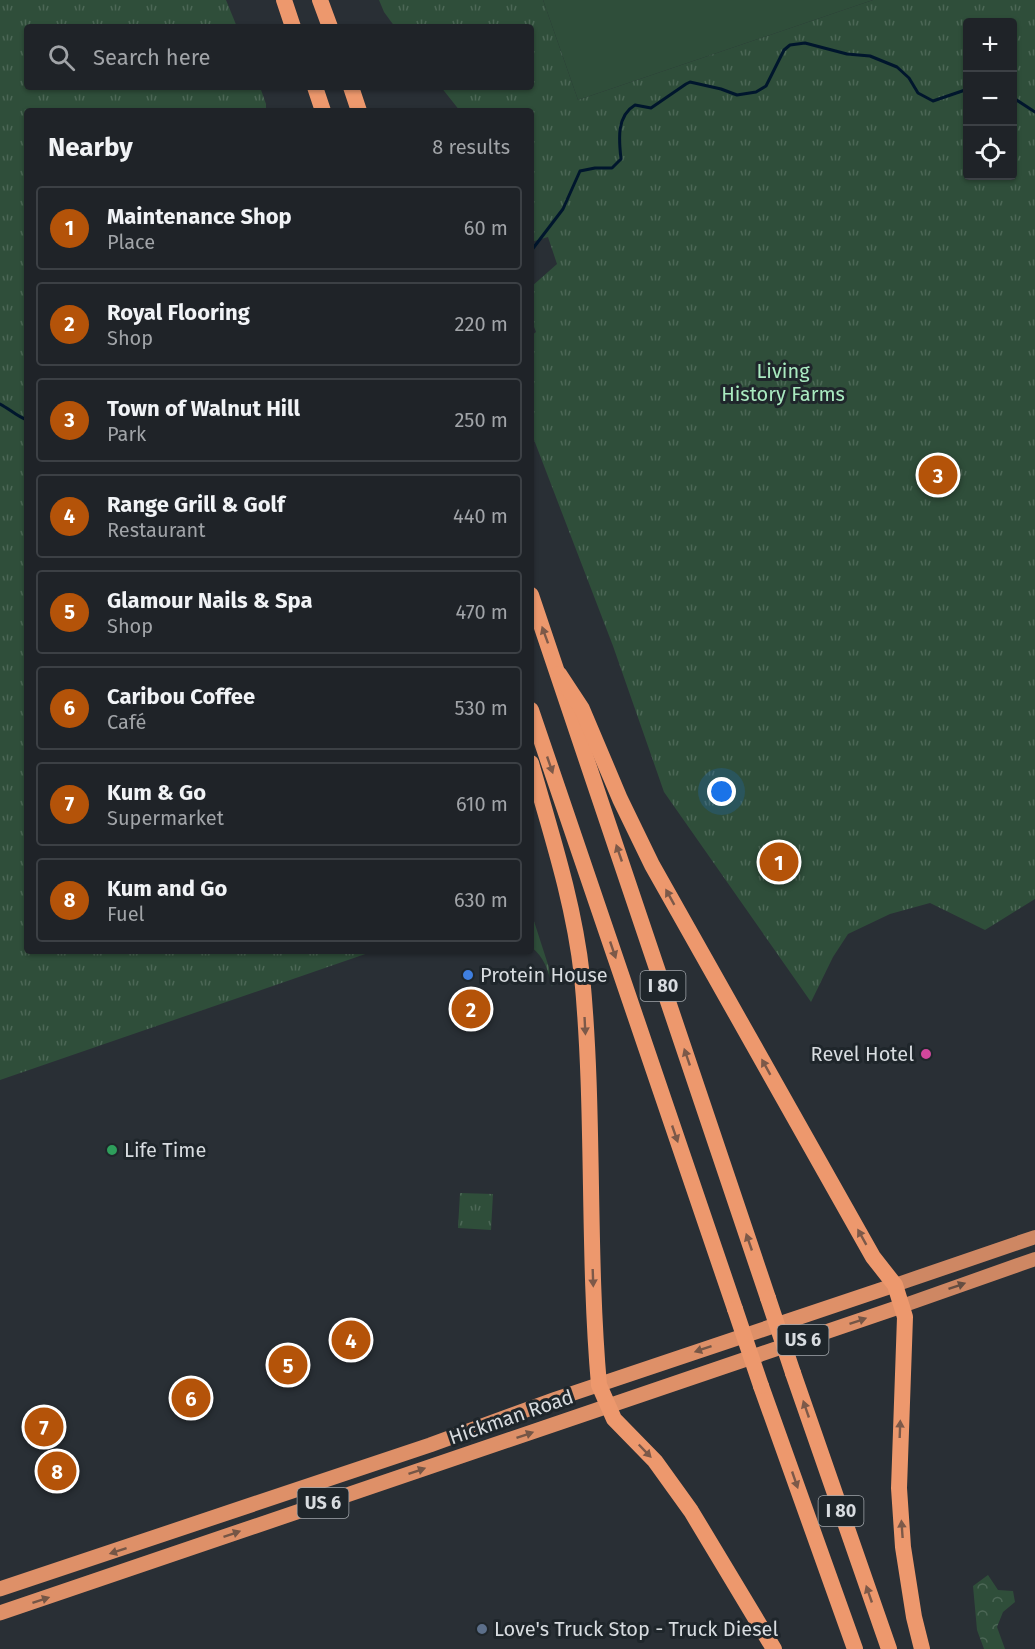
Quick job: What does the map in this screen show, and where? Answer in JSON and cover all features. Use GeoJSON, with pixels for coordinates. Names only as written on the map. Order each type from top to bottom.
{"type":"FeatureCollection","features":[{"type":"Feature","properties":{"kind":"highway"},"geometry":{"type":"LineString","coordinates":[[284,0],[292,24]]}},
{"type":"Feature","properties":{"kind":"highway"},"geometry":{"type":"LineString","coordinates":[[320,0],[329,24]]}},
{"type":"Feature","properties":{"kind":"highway"},"geometry":{"type":"LineString","coordinates":[[333,0],[338,24]]}},
{"type":"Feature","properties":{"kind":"highway"},"geometry":{"type":"LineString","coordinates":[[316,90],[322,108]]}},
{"type":"Feature","properties":{"kind":"highway","name":"I 80"},"geometry":{"type":"LineString","coordinates":[[534,603],[793,1373],[889,1649]]}},
{"type":"Feature","properties":{"kind":"highway"},"geometry":{"type":"LineString","coordinates":[[559,674],[582,709],[620,799],[652,865],[873,1257],[895,1285],[905,1317],[899,1488],[903,1547],[914,1617],[922,1649]]}},
{"type":"Feature","properties":{"kind":"highway","name":"I 80"},"geometry":{"type":"LineString","coordinates":[[534,719],[761,1386],[855,1649]]}},
{"type":"Feature","properties":{"kind":"highway"},"geometry":{"type":"LineString","coordinates":[[534,775],[567,892],[582,975],[599,1385],[614,1419],[655,1461],[691,1510],[774,1649]]}},
{"type":"Feature","properties":{"kind":"highway","name":"Hickman Road"},"geometry":{"type":"LineString","coordinates":[[0,1589],[419,1449],[599,1385],[895,1285]]}},
{"type":"Feature","properties":{"kind":"highway","name":"Hickman Road"},"geometry":{"type":"LineString","coordinates":[[0,1613],[902,1306]]}},
{"type":"Feature","properties":{"kind":"main road","name":"Hickman Road"},"geometry":{"type":"LineString","coordinates":[[895,1285],[1035,1237]]}},
{"type":"Feature","properties":{"kind":"main road","name":"Hickman Road"},"geometry":{"type":"LineString","coordinates":[[902,1306],[1035,1259]]}},
{"type":"Feature","properties":{"kind":"green space"},"geometry":{"type":"Polygon","coordinates":[[[0,0],[226,0],[236,24],[24,24],[24,90],[261,90],[266,108],[24,108],[24,954],[365,954],[0,1080],[0,0]]]}},
{"type":"Feature","properties":{"kind":"green space","name":"Living History Farms"},"geometry":{"type":"Polygon","coordinates":[[[379,0],[543,0],[578,100],[873,0],[1035,0],[1035,899],[985,930],[930,903],[890,914],[848,934],[833,957],[811,1002],[664,792],[613,646],[534,440],[534,334],[536,332],[534,284],[557,264],[548,237],[534,241],[534,108],[458,108],[443,90],[534,90],[534,24],[393,24],[379,0]]]}},
{"type":"Feature","properties":{"kind":"green space"},"geometry":{"type":"Polygon","coordinates":[[[543,0],[873,0],[578,100],[543,0]]]}},
{"type":"Feature","properties":{"kind":"green space"},"geometry":{"type":"Polygon","coordinates":[[[534,921],[553,980],[552,987],[545,965],[534,950],[534,921]]]}},
{"type":"Feature","properties":{"kind":"green space"},"geometry":{"type":"Polygon","coordinates":[[[460,1193],[493,1194],[491,1230],[458,1228],[460,1193]]]}},
{"type":"Feature","properties":{"kind":"green space"},"geometry":{"type":"Polygon","coordinates":[[[988,1575],[998,1590],[1013,1591],[1015,1602],[1003,1612],[997,1627],[1005,1649],[984,1649],[977,1630],[973,1586],[988,1575]]]}},
{"type":"Feature","properties":{"kind":"waterway"},"geometry":{"type":"LineString","coordinates":[[534,247],[563,209],[580,171],[612,168],[621,159],[620,129],[625,116],[635,105],[651,108],[690,82],[737,95],[756,92],[766,86],[784,50],[790,45],[805,43],[847,54],[870,56],[897,67],[909,78],[918,93],[933,101],[963,91]]}},
{"type":"Feature","properties":{"kind":"waterway"},"geometry":{"type":"LineString","coordinates":[[1017,100],[1035,112]]}},
{"type":"Feature","properties":{"kind":"waterway"},"geometry":{"type":"LineString","coordinates":[[0,404],[24,419]]}},
{"type":"Feature","properties":{"kind":"place","name":"Town of Walnut Hill"},"geometry":{"type":"Point","coordinates":[938,475]}},
{"type":"Feature","properties":{"kind":"place","name":"Maintenance Shop"},"geometry":{"type":"Point","coordinates":[779,862]}},
{"type":"Feature","properties":{"kind":"place","name":"Protein House"},"geometry":{"type":"Point","coordinates":[468,975]}},
{"type":"Feature","properties":{"kind":"place","name":"Royal Flooring"},"geometry":{"type":"Point","coordinates":[471,1009]}},
{"type":"Feature","properties":{"kind":"place","name":"Revel Hotel"},"geometry":{"type":"Point","coordinates":[926,1054]}},
{"type":"Feature","properties":{"kind":"place","name":"Life Time"},"geometry":{"type":"Point","coordinates":[112,1150]}},
{"type":"Feature","properties":{"kind":"place","name":"Range Grill & Golf"},"geometry":{"type":"Point","coordinates":[351,1340]}},
{"type":"Feature","properties":{"kind":"place","name":"Glamour Nails & Spa"},"geometry":{"type":"Point","coordinates":[288,1365]}},
{"type":"Feature","properties":{"kind":"place","name":"Caribou Coffee"},"geometry":{"type":"Point","coordinates":[191,1398]}},
{"type":"Feature","properties":{"kind":"place","name":"Kum & Go"},"geometry":{"type":"Point","coordinates":[44,1427]}},
{"type":"Feature","properties":{"kind":"place","name":"Kum and Go"},"geometry":{"type":"Point","coordinates":[57,1471]}},
{"type":"Feature","properties":{"kind":"place","name":"Love's Truck Stop - Truck Diesel"},"geometry":{"type":"Point","coordinates":[482,1629]}}]}
